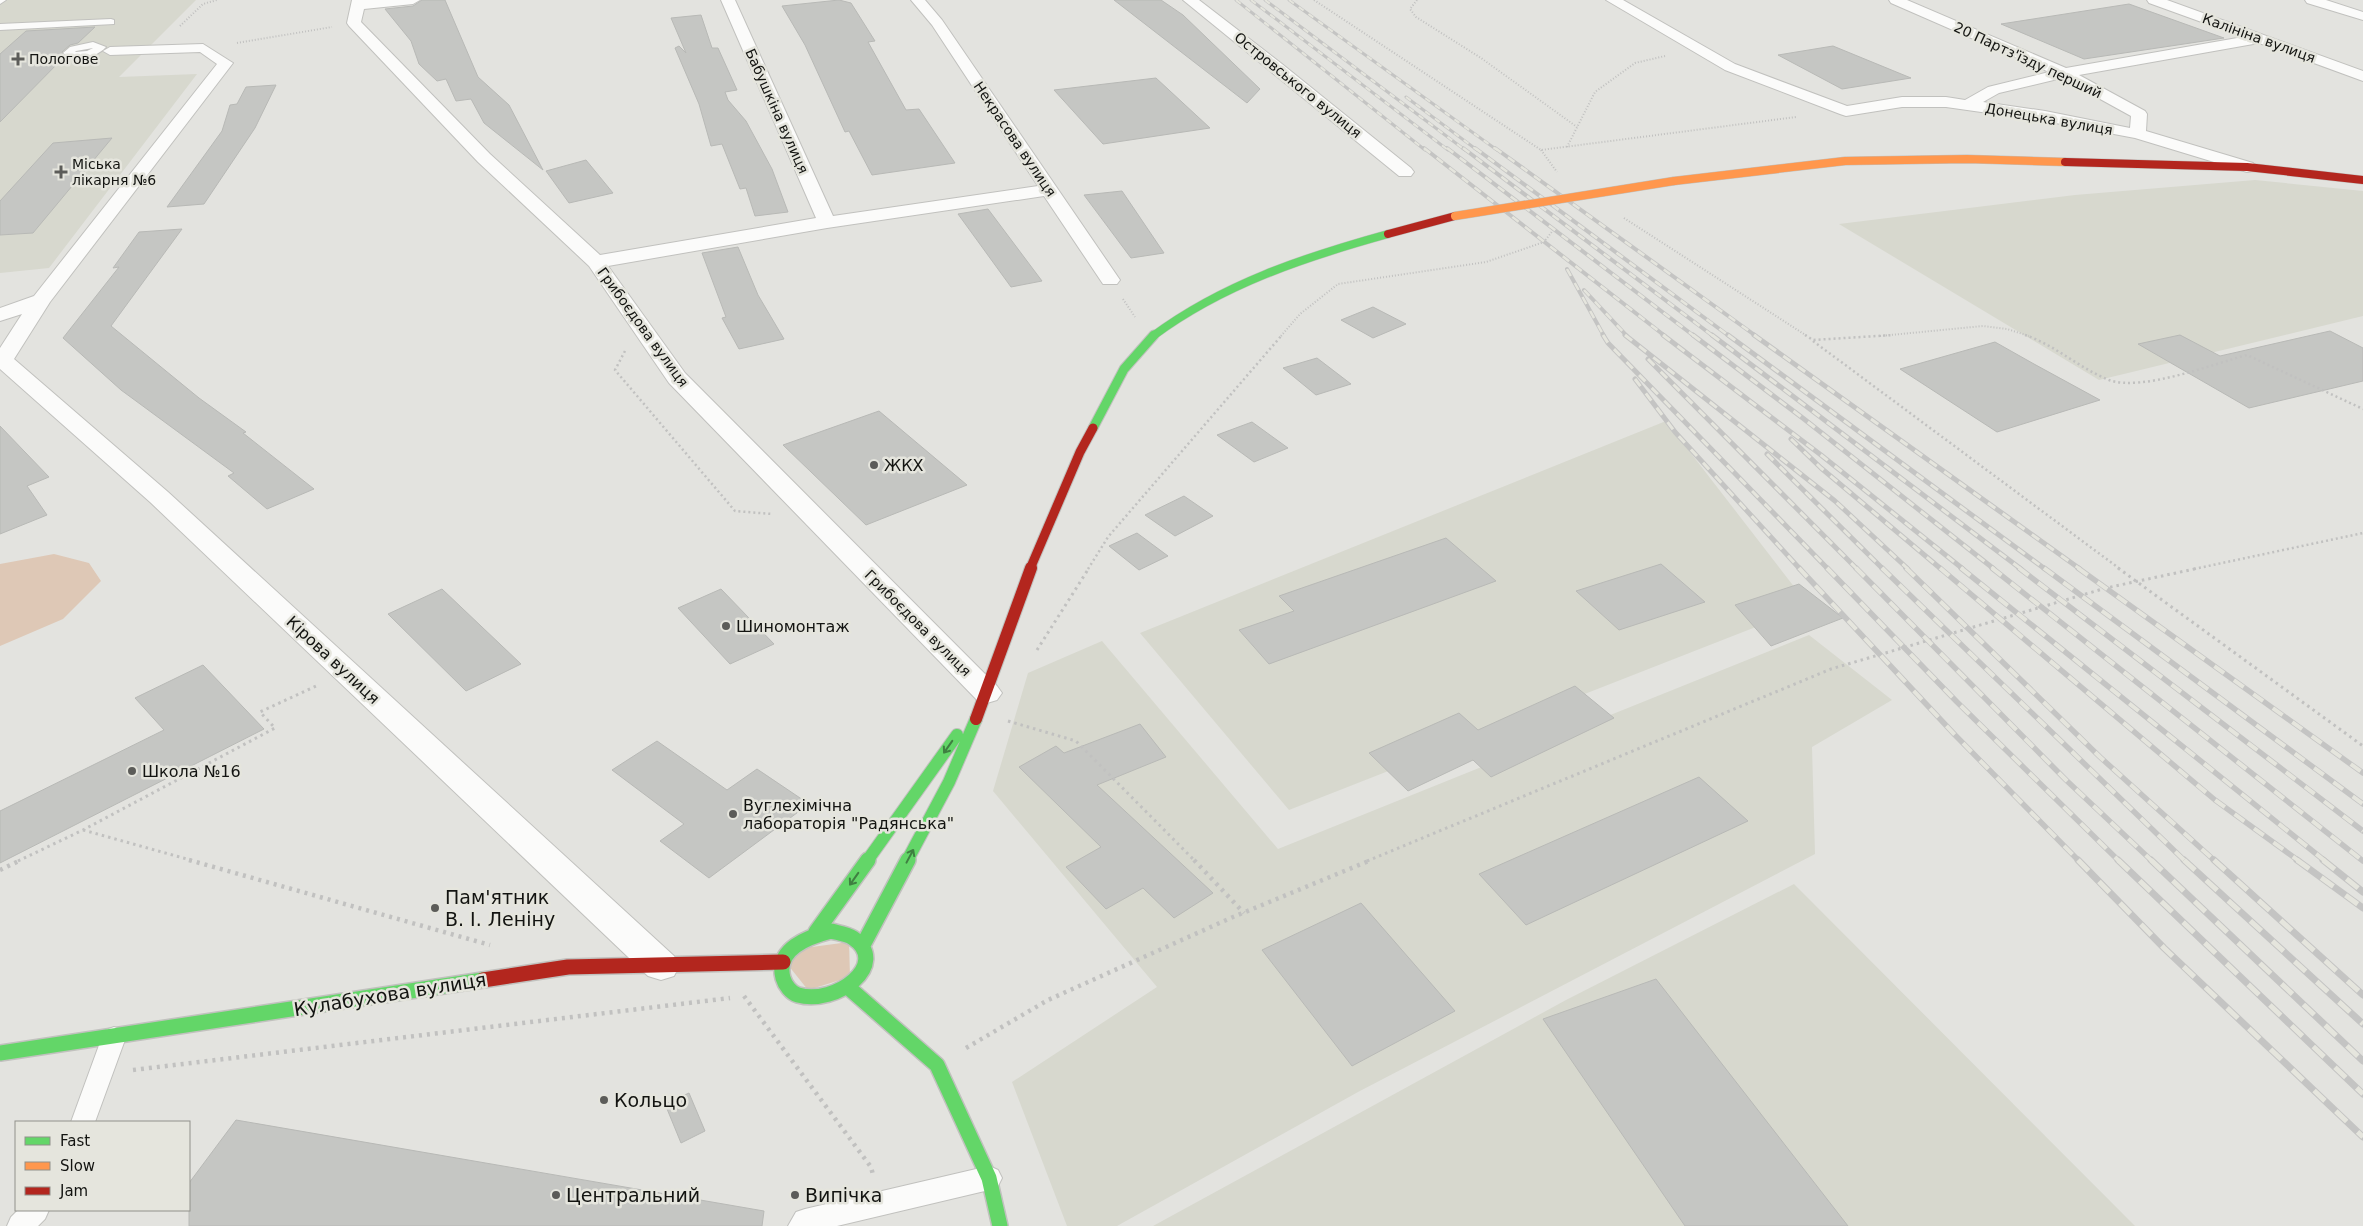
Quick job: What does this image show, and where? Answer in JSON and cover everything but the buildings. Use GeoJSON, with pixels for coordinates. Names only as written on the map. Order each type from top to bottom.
{"type":"FeatureCollection","features":[{"type":"Feature","properties":{"kind":"street"},"geometry":{"type":"LineString","coordinates":[[357,9],[413,0]]}},
{"type":"Feature","properties":{"kind":"street","name":"Бабушкіна вулиця"},"geometry":{"type":"LineString","coordinates":[[728,0],[827,222]]}},
{"type":"Feature","properties":{"kind":"street","name":"Некрасова вулиця"},"geometry":{"type":"LineString","coordinates":[[918,0],[937,22],[1110,280]]}},
{"type":"Feature","properties":{"kind":"street","name":"Островського вулиця"},"geometry":{"type":"LineString","coordinates":[[1190,0],[1277,67],[1405,172]]}},
{"type":"Feature","properties":{"kind":"street"},"geometry":{"type":"LineString","coordinates":[[1613,0],[1697,48]]}},
{"type":"Feature","properties":{"kind":"street","name":"20 Партз'їзду перший"},"geometry":{"type":"LineString","coordinates":[[1896,0],[2064,73],[2139,114],[2138,134]]}},
{"type":"Feature","properties":{"kind":"street","name":"Калініна вулиця"},"geometry":{"type":"LineString","coordinates":[[2154,0],[2363,76]]}},
{"type":"Feature","properties":{"kind":"street"},"geometry":{"type":"LineString","coordinates":[[2312,0],[2363,16]]}},
{"type":"Feature","properties":{"kind":"street","name":"Грибоєдова вулиця"},"geometry":{"type":"LineString","coordinates":[[357,9],[484,158],[596,262],[677,378],[987,693]]}},
{"type":"Feature","properties":{"kind":"street"},"geometry":{"type":"LineString","coordinates":[[1967,105],[1994,90],[2064,73],[2258,39]]}},
{"type":"Feature","properties":{"kind":"street"},"geometry":{"type":"LineString","coordinates":[[1,359],[42,300],[226,63],[203,48],[104,51]]}},
{"type":"Feature","properties":{"kind":"street","name":"Донецька вулиця"},"geometry":{"type":"LineString","coordinates":[[1697,48],[1730,67],[1846,111],[1902,102],[1946,102],[2045,116],[2138,134],[2247,167]]}},
{"type":"Feature","properties":{"kind":"street"},"geometry":{"type":"LineString","coordinates":[[863,945],[949,782],[987,693],[1032,564],[1080,452],[1124,369],[1150,338],[1170,324],[1246,281],[1319,252],[1455,216],[1674,181],[1845,161],[1967,160],[2247,167],[2363,180]]}},
{"type":"Feature","properties":{"kind":"street"},"geometry":{"type":"LineString","coordinates":[[596,262],[827,222],[1048,190]]}},
{"type":"Feature","properties":{"kind":"street"},"geometry":{"type":"LineString","coordinates":[[0,315],[42,300]]}},
{"type":"Feature","properties":{"kind":"street","name":"Кірова вулиця"},"geometry":{"type":"LineString","coordinates":[[1,359],[159,497],[661,966]]}},
{"type":"Feature","properties":{"kind":"street"},"geometry":{"type":"LineString","coordinates":[[816,932],[844,932],[855,937],[863,945],[866,956],[864,967],[858,978],[848,988],[822,998],[807,998],[795,994],[786,987],[781,978],[783,962],[792,945],[816,932],[987,693]]}},
{"type":"Feature","properties":{"kind":"street","name":"Кулабухова вулиця"},"geometry":{"type":"LineString","coordinates":[[0,1053],[568,967],[783,962]]}},
{"type":"Feature","properties":{"kind":"street"},"geometry":{"type":"LineString","coordinates":[[848,988],[937,1065],[989,1178],[1000,1226]]}},
{"type":"Feature","properties":{"kind":"lane"},"geometry":{"type":"LineString","coordinates":[[0,27],[111,22],[88,46]]}},
{"type":"Feature","properties":{"kind":"lane"},"geometry":{"type":"LineString","coordinates":[[88,46],[101,47],[104,51],[79,55],[68,54],[73,49],[88,46]]}},
{"type":"Feature","properties":{"kind":"lane"},"geometry":{"type":"LineString","coordinates":[[82,1121],[114,1037]]}},
{"type":"Feature","properties":{"kind":"lane"},"geometry":{"type":"LineString","coordinates":[[801,1226],[805,1221],[989,1178]]}},
{"type":"Feature","properties":{"kind":"lane"},"geometry":{"type":"LineString","coordinates":[[20,1226],[35,1211]]}},
{"type":"Feature","properties":{"kind":"path"},"geometry":{"type":"LineString","coordinates":[[157,48],[203,4],[217,0]]}},
{"type":"Feature","properties":{"kind":"path"},"geometry":{"type":"LineString","coordinates":[[1314,0],[1541,150],[1557,174]]}},
{"type":"Feature","properties":{"kind":"path"},"geometry":{"type":"LineString","coordinates":[[1417,0],[1410,8],[1416,17],[1481,58],[1577,127]]}},
{"type":"Feature","properties":{"kind":"path"},"geometry":{"type":"LineString","coordinates":[[203,48],[357,9]]}},
{"type":"Feature","properties":{"kind":"path"},"geometry":{"type":"LineString","coordinates":[[1567,147],[1595,92],[1635,63],[1697,48]]}},
{"type":"Feature","properties":{"kind":"path"},"geometry":{"type":"LineString","coordinates":[[1541,150],[1798,117]]}},
{"type":"Feature","properties":{"kind":"path"},"geometry":{"type":"LineString","coordinates":[[1624,218],[1813,340],[2071,534],[2363,746]]}},
{"type":"Feature","properties":{"kind":"path"},"geometry":{"type":"LineString","coordinates":[[1035,652],[1042,646],[1108,537],[1300,314],[1338,284],[1486,262],[1544,242],[1557,226]]}},
{"type":"Feature","properties":{"kind":"path"},"geometry":{"type":"LineString","coordinates":[[1110,280],[1150,338]]}},
{"type":"Feature","properties":{"kind":"path"},"geometry":{"type":"LineString","coordinates":[[640,325],[615,370],[735,511],[778,515]]}},
{"type":"Feature","properties":{"kind":"path"},"geometry":{"type":"LineString","coordinates":[[1813,340],[1839,340],[1983,326],[2007,329],[2038,340],[2110,380],[2144,383],[2246,355],[2363,409]]}},
{"type":"Feature","properties":{"kind":"path"},"geometry":{"type":"LineString","coordinates":[[937,1065],[1048,1000],[1244,913],[1831,669],[2138,581],[2363,533]]}},
{"type":"Feature","properties":{"kind":"path"},"geometry":{"type":"LineString","coordinates":[[0,870],[82,830],[276,728],[260,712],[346,672]]}},
{"type":"Feature","properties":{"kind":"path"},"geometry":{"type":"LineString","coordinates":[[975,721],[1005,720],[1076,741],[1150,814],[1244,913]]}},
{"type":"Feature","properties":{"kind":"path"},"geometry":{"type":"LineString","coordinates":[[82,830],[492,946]]}},
{"type":"Feature","properties":{"kind":"path"},"geometry":{"type":"LineString","coordinates":[[101,1074],[744,996],[871,1167],[878,1204]]}},
{"type":"Feature","properties":{"kind":"shaded area","name":"Міська лікарня №6"},"geometry":{"type":"Polygon","coordinates":[[[0,0],[196,0],[119,77],[197,74],[49,268],[0,273],[0,0]]]}},
{"type":"Feature","properties":{"kind":"shaded area"},"geometry":{"type":"Polygon","coordinates":[[[2255,180],[2363,191],[2363,316],[2099,380],[1839,224],[2075,195],[2255,180]]]}},
{"type":"Feature","properties":{"kind":"shaded area"},"geometry":{"type":"Polygon","coordinates":[[[1666,421],[1809,606],[1289,810],[1140,633],[1666,421]]]}},
{"type":"Feature","properties":{"kind":"shaded area"},"geometry":{"type":"Polygon","coordinates":[[[54,554],[89,563],[101,581],[63,619],[0,646],[0,564],[54,554]]]}},
{"type":"Feature","properties":{"kind":"shaded area"},"geometry":{"type":"Polygon","coordinates":[[[1809,635],[1892,700],[1812,747],[1815,854],[1358,1092],[1117,1226],[1067,1226],[1012,1082],[1157,987],[993,791],[1028,673],[1102,641],[1278,849],[1809,635]]]}},
{"type":"Feature","properties":{"kind":"shaded area"},"geometry":{"type":"Polygon","coordinates":[[[1794,884],[2135,1226],[1153,1226],[1566,1000],[1794,884]]]}},
{"type":"Feature","properties":{"kind":"shaded area"},"geometry":{"type":"Polygon","coordinates":[[[849,942],[850,977],[808,990],[788,965],[797,949],[849,942]]]}},
{"type":"Feature","properties":{"kind":"railway"},"geometry":{"type":"LineString","coordinates":[[1236,0],[1425,150]]}},
{"type":"Feature","properties":{"kind":"railway"},"geometry":{"type":"LineString","coordinates":[[1251,0],[1448,150]]}},
{"type":"Feature","properties":{"kind":"railway"},"geometry":{"type":"LineString","coordinates":[[1265,0],[1465,150]]}},
{"type":"Feature","properties":{"kind":"railway"},"geometry":{"type":"LineString","coordinates":[[1289,0],[1497,150]]}},
{"type":"Feature","properties":{"kind":"railway"},"geometry":{"type":"LineString","coordinates":[[1406,97],[1477,150]]}},
{"type":"Feature","properties":{"kind":"railway"},"geometry":{"type":"LineString","coordinates":[[1424,148],[1665,336]]}},
{"type":"Feature","properties":{"kind":"railway"},"geometry":{"type":"LineString","coordinates":[[1447,148],[1694,336]]}},
{"type":"Feature","properties":{"kind":"railway"},"geometry":{"type":"LineString","coordinates":[[1463,148],[1713,336]]}},
{"type":"Feature","properties":{"kind":"railway"},"geometry":{"type":"LineString","coordinates":[[1475,148],[1729,336]]}},
{"type":"Feature","properties":{"kind":"railway"},"geometry":{"type":"LineString","coordinates":[[1495,148],[1756,336]]}},
{"type":"Feature","properties":{"kind":"railway"},"geometry":{"type":"LineString","coordinates":[[1567,269],[1604,336]]}},
{"type":"Feature","properties":{"kind":"railway"},"geometry":{"type":"LineString","coordinates":[[1584,290],[1627,336]]}},
{"type":"Feature","properties":{"kind":"railway"},"geometry":{"type":"LineString","coordinates":[[1603,335],[1608,343],[1828,569]]}},
{"type":"Feature","properties":{"kind":"railway"},"geometry":{"type":"LineString","coordinates":[[1625,335],[1835,501],[1908,569]]}},
{"type":"Feature","properties":{"kind":"railway"},"geometry":{"type":"LineString","coordinates":[[1663,335],[1821,455],[1963,569]]}},
{"type":"Feature","properties":{"kind":"railway"},"geometry":{"type":"LineString","coordinates":[[1693,335],[1804,419],[1994,569]]}},
{"type":"Feature","properties":{"kind":"railway"},"geometry":{"type":"LineString","coordinates":[[1712,335],[2021,569]]}},
{"type":"Feature","properties":{"kind":"railway"},"geometry":{"type":"LineString","coordinates":[[1728,335],[2045,569]]}},
{"type":"Feature","properties":{"kind":"railway"},"geometry":{"type":"LineString","coordinates":[[1754,335],[2080,569]]}},
{"type":"Feature","properties":{"kind":"railway"},"geometry":{"type":"LineString","coordinates":[[1648,359],[1857,569]]}},
{"type":"Feature","properties":{"kind":"railway"},"geometry":{"type":"LineString","coordinates":[[1635,379],[1675,432],[1800,569]]}},
{"type":"Feature","properties":{"kind":"railway"},"geometry":{"type":"LineString","coordinates":[[1791,439],[1821,468],[1941,569]]}},
{"type":"Feature","properties":{"kind":"railway"},"geometry":{"type":"LineString","coordinates":[[1767,454],[1883,569]]}},
{"type":"Feature","properties":{"kind":"railway"},"geometry":{"type":"LineString","coordinates":[[1799,568],[1955,735],[2079,861]]}},
{"type":"Feature","properties":{"kind":"railway"},"geometry":{"type":"LineString","coordinates":[[1827,568],[1957,702],[2119,861]]}},
{"type":"Feature","properties":{"kind":"railway"},"geometry":{"type":"LineString","coordinates":[[1856,568],[2066,780],[2152,861]]}},
{"type":"Feature","properties":{"kind":"railway"},"geometry":{"type":"LineString","coordinates":[[1882,568],[2185,861]]}},
{"type":"Feature","properties":{"kind":"railway"},"geometry":{"type":"LineString","coordinates":[[1906,568],[2100,757],[2215,861]]}},
{"type":"Feature","properties":{"kind":"railway"},"geometry":{"type":"LineString","coordinates":[[1940,568],[2215,800],[2299,861]]}},
{"type":"Feature","properties":{"kind":"railway"},"geometry":{"type":"LineString","coordinates":[[1961,568],[2325,861]]}},
{"type":"Feature","properties":{"kind":"railway"},"geometry":{"type":"LineString","coordinates":[[1992,568],[2363,861]]}},
{"type":"Feature","properties":{"kind":"railway"},"geometry":{"type":"LineString","coordinates":[[2019,568],[2363,831]]}},
{"type":"Feature","properties":{"kind":"railway"},"geometry":{"type":"LineString","coordinates":[[2044,568],[2363,804]]}},
{"type":"Feature","properties":{"kind":"railway"},"geometry":{"type":"LineString","coordinates":[[2078,568],[2363,773]]}},
{"type":"Feature","properties":{"kind":"railway"},"geometry":{"type":"LineString","coordinates":[[2078,860],[2164,948],[2363,1137]]}},
{"type":"Feature","properties":{"kind":"railway"},"geometry":{"type":"LineString","coordinates":[[2118,860],[2363,1094]]}},
{"type":"Feature","properties":{"kind":"railway"},"geometry":{"type":"LineString","coordinates":[[2151,860],[2363,1061]]}},
{"type":"Feature","properties":{"kind":"railway"},"geometry":{"type":"LineString","coordinates":[[2184,860],[2363,1024]]}},
{"type":"Feature","properties":{"kind":"railway"},"geometry":{"type":"LineString","coordinates":[[2214,860],[2363,995]]}},
{"type":"Feature","properties":{"kind":"railway"},"geometry":{"type":"LineString","coordinates":[[2297,860],[2363,908]]}},
{"type":"Feature","properties":{"kind":"railway"},"geometry":{"type":"LineString","coordinates":[[2323,860],[2363,892]]}},
{"type":"Feature","properties":{"kind":"traffic: fast"},"geometry":{"type":"LineString","coordinates":[[1093,428],[1124,369],[1150,338],[1169,324],[1246,281],[1319,253],[1388,234]]}},
{"type":"Feature","properties":{"kind":"traffic: fast"},"geometry":{"type":"LineString","coordinates":[[863,945],[949,782],[976,719]]}},
{"type":"Feature","properties":{"kind":"traffic: fast"},"geometry":{"type":"LineString","coordinates":[[816,932],[957,735]]}},
{"type":"Feature","properties":{"kind":"traffic: fast"},"geometry":{"type":"LineString","coordinates":[[831,931],[852,938],[863,948],[865,961],[860,974],[849,986],[834,995],[816,998],[794,994],[788,988],[783,978],[781,968],[783,959],[788,952],[804,940],[831,931]]}},
{"type":"Feature","properties":{"kind":"traffic: fast"},"geometry":{"type":"LineString","coordinates":[[0,1053],[483,980]]}},
{"type":"Feature","properties":{"kind":"traffic: fast"},"geometry":{"type":"LineString","coordinates":[[849,988],[937,1065],[989,1178],[1000,1226]]}},
{"type":"Feature","properties":{"kind":"traffic: slow"},"geometry":{"type":"LineString","coordinates":[[1674,181],[1845,161],[1967,159],[2065,162]]}},
{"type":"Feature","properties":{"kind":"traffic: slow"},"geometry":{"type":"LineString","coordinates":[[1455,216],[1674,181]]}},
{"type":"Feature","properties":{"kind":"traffic: jam"},"geometry":{"type":"LineString","coordinates":[[2065,162],[2247,167],[2363,180]]}},
{"type":"Feature","properties":{"kind":"traffic: jam"},"geometry":{"type":"LineString","coordinates":[[1388,234],[1455,216]]}},
{"type":"Feature","properties":{"kind":"traffic: jam"},"geometry":{"type":"LineString","coordinates":[[976,719],[1032,564],[1080,452],[1093,428]]}},
{"type":"Feature","properties":{"kind":"traffic: jam"},"geometry":{"type":"LineString","coordinates":[[483,980],[568,967],[783,962]]}},
{"type":"Feature","properties":{"kind":"place","name":"Пологове"},"geometry":{"type":"Point","coordinates":[18,59]}},
{"type":"Feature","properties":{"kind":"place","name":"Міська лікарня №6"},"geometry":{"type":"Point","coordinates":[61,172]}},
{"type":"Feature","properties":{"kind":"place","name":"ЖКХ"},"geometry":{"type":"Point","coordinates":[874,465]}},
{"type":"Feature","properties":{"kind":"place","name":"Шиномонтаж"},"geometry":{"type":"Point","coordinates":[726,626]}},
{"type":"Feature","properties":{"kind":"place","name":"Школа №16"},"geometry":{"type":"Point","coordinates":[132,771]}},
{"type":"Feature","properties":{"kind":"place","name":"Вуглехімічна лабораторія \"Радянська\""},"geometry":{"type":"Point","coordinates":[733,814]}},
{"type":"Feature","properties":{"kind":"place","name":"Пам'ятник В. І. Леніну"},"geometry":{"type":"Point","coordinates":[435,908]}},
{"type":"Feature","properties":{"kind":"place","name":"Кольцо"},"geometry":{"type":"Point","coordinates":[604,1100]}},
{"type":"Feature","properties":{"kind":"place","name":"Центральний"},"geometry":{"type":"Point","coordinates":[556,1195]}},
{"type":"Feature","properties":{"kind":"place","name":"Випічка"},"geometry":{"type":"Point","coordinates":[795,1195]}}]}
